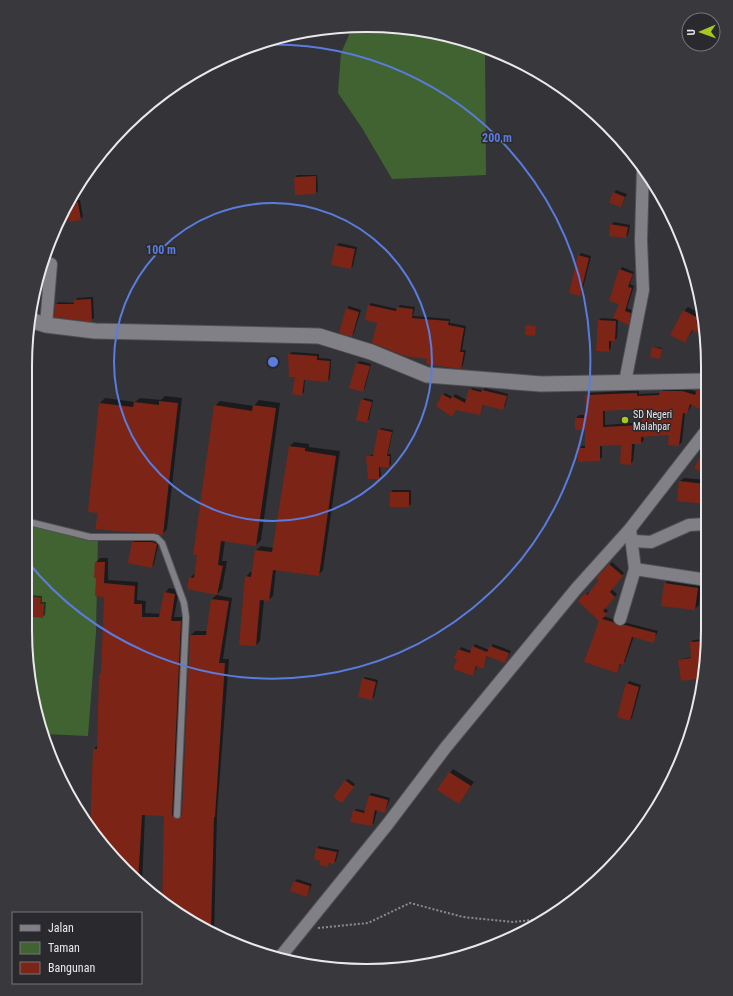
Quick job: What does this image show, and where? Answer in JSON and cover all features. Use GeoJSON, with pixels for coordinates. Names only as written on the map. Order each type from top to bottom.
{"type":"FeatureCollection","features":[{"type":"Feature","properties":{"kind":"street"},"geometry":{"type":"LineString","coordinates":[[625,382],[643,290],[640,240],[643,178]]}},
{"type":"Feature","properties":{"kind":"street"},"geometry":{"type":"LineString","coordinates":[[46,325],[52,264]]}},
{"type":"Feature","properties":{"kind":"street"},"geometry":{"type":"LineString","coordinates":[[35,322],[46,325],[94,331],[319,336],[371,352],[426,375],[541,384],[701,381]]}},
{"type":"Feature","properties":{"kind":"street"},"geometry":{"type":"LineString","coordinates":[[283,954],[459,731],[576,590],[631,536],[701,438]]}},
{"type":"Feature","properties":{"kind":"street"},"geometry":{"type":"LineString","coordinates":[[631,536],[651,542],[689,525],[701,524]]}},
{"type":"Feature","properties":{"kind":"street"},"geometry":{"type":"LineString","coordinates":[[620,619],[635,569],[631,536]]}},
{"type":"Feature","properties":{"kind":"street"},"geometry":{"type":"LineString","coordinates":[[635,569],[701,579]]}},
{"type":"Feature","properties":{"kind":"lane"},"geometry":{"type":"LineString","coordinates":[[32,523],[90,537],[153,537],[157,538],[162,543],[184,603],[186,617],[177,815]]}},
{"type":"Feature","properties":{"kind":"path"},"geometry":{"type":"LineString","coordinates":[[303,930],[368,923],[410,903],[463,916],[512,922],[532,920]]}},
{"type":"Feature","properties":{"kind":"green space"},"geometry":{"type":"Polygon","coordinates":[[[366,32],[432,38],[485,54],[486,175],[392,179],[362,128],[338,93],[341,53],[350,33],[366,32]]]}},
{"type":"Feature","properties":{"kind":"green space"},"geometry":{"type":"Polygon","coordinates":[[[32,520],[98,536],[96,632],[88,736],[49,734],[43,716],[38,695],[33,651],[32,520]]]}},
{"type":"Feature","properties":{"kind":"building"},"geometry":{"type":"Polygon","coordinates":[[[316,176],[316,194],[295,195],[294,177],[316,176]]]}},
{"type":"Feature","properties":{"kind":"building"},"geometry":{"type":"Polygon","coordinates":[[[613,192],[625,197],[621,207],[609,203],[613,192]]]}},
{"type":"Feature","properties":{"kind":"building"},"geometry":{"type":"Polygon","coordinates":[[[75,202],[78,202],[81,220],[69,222],[68,216],[75,202]]]}},
{"type":"Feature","properties":{"kind":"building"},"geometry":{"type":"Polygon","coordinates":[[[610,224],[628,227],[626,238],[609,236],[610,224]]]}},
{"type":"Feature","properties":{"kind":"building"},"geometry":{"type":"Polygon","coordinates":[[[335,245],[355,249],[351,269],[331,265],[335,245]]]}},
{"type":"Feature","properties":{"kind":"building"},"geometry":{"type":"Polygon","coordinates":[[[578,255],[589,258],[580,296],[569,293],[578,255]]]}},
{"type":"Feature","properties":{"kind":"building"},"geometry":{"type":"Polygon","coordinates":[[[619,269],[633,274],[628,287],[632,288],[625,311],[631,313],[629,325],[613,318],[619,304],[609,301],[619,269]]]}},
{"type":"Feature","properties":{"kind":"building"},"geometry":{"type":"Polygon","coordinates":[[[91,299],[92,322],[54,317],[55,304],[74,304],[74,300],[91,299]]]}},
{"type":"Feature","properties":{"kind":"building"},"geometry":{"type":"Polygon","coordinates":[[[368,305],[396,311],[397,307],[413,309],[412,318],[449,321],[448,325],[464,328],[460,352],[464,352],[461,369],[426,364],[427,359],[405,356],[372,343],[377,323],[365,320],[368,305]]]}},
{"type":"Feature","properties":{"kind":"building"},"geometry":{"type":"Polygon","coordinates":[[[346,308],[359,312],[352,337],[339,333],[346,308]]]}},
{"type":"Feature","properties":{"kind":"building"},"geometry":{"type":"Polygon","coordinates":[[[683,310],[697,318],[696,322],[698,323],[699,329],[697,333],[692,330],[685,343],[670,335],[683,310]]]}},
{"type":"Feature","properties":{"kind":"building"},"geometry":{"type":"Polygon","coordinates":[[[598,320],[616,321],[615,341],[609,341],[609,352],[596,351],[598,320]]]}},
{"type":"Feature","properties":{"kind":"building"},"geometry":{"type":"Polygon","coordinates":[[[526,325],[536,326],[535,336],[525,335],[526,325]]]}},
{"type":"Feature","properties":{"kind":"building"},"geometry":{"type":"Polygon","coordinates":[[[652,347],[662,349],[660,359],[650,357],[652,347]]]}},
{"type":"Feature","properties":{"kind":"building"},"geometry":{"type":"Polygon","coordinates":[[[288,354],[317,356],[317,360],[330,361],[328,382],[304,380],[302,396],[292,394],[295,377],[289,377],[288,354]]]}},
{"type":"Feature","properties":{"kind":"building"},"geometry":{"type":"Polygon","coordinates":[[[356,363],[370,366],[363,392],[349,388],[356,363]]]}},
{"type":"Feature","properties":{"kind":"building"},"geometry":{"type":"Polygon","coordinates":[[[469,389],[481,392],[482,390],[507,396],[503,410],[483,405],[480,415],[456,410],[452,417],[436,406],[442,394],[451,399],[452,396],[465,403],[469,389]]]}},
{"type":"Feature","properties":{"kind":"building"},"geometry":{"type":"Polygon","coordinates":[[[697,390],[701,390],[701,410],[690,404],[687,414],[683,413],[679,446],[668,445],[669,435],[641,437],[641,444],[632,444],[631,465],[620,464],[621,445],[600,446],[600,461],[578,462],[578,448],[585,448],[585,430],[575,430],[575,418],[584,418],[584,413],[586,413],[585,395],[637,393],[637,396],[659,395],[660,391],[682,391],[695,395],[697,390]],[[641,409],[603,411],[603,427],[642,425],[641,409]]]}},
{"type":"Feature","properties":{"kind":"building"},"geometry":{"type":"Polygon","coordinates":[[[361,399],[372,402],[367,423],[356,420],[361,399]]]}},
{"type":"Feature","properties":{"kind":"building"},"geometry":{"type":"Polygon","coordinates":[[[159,401],[178,403],[163,535],[95,529],[98,513],[88,512],[99,403],[133,407],[134,402],[159,405],[159,401]]]}},
{"type":"Feature","properties":{"kind":"building"},"geometry":{"type":"Polygon","coordinates":[[[214,405],[252,411],[253,405],[276,408],[256,546],[221,541],[218,565],[223,566],[217,595],[187,589],[189,577],[194,578],[197,555],[193,555],[214,405]]]}},
{"type":"Feature","properties":{"kind":"building"},"geometry":{"type":"Polygon","coordinates":[[[378,429],[392,432],[387,456],[390,456],[389,467],[379,467],[379,479],[368,479],[366,456],[373,456],[378,429]]]}},
{"type":"Feature","properties":{"kind":"building"},"geometry":{"type":"Polygon","coordinates":[[[289,446],[305,448],[305,451],[336,456],[319,576],[273,570],[269,601],[260,600],[256,646],[239,645],[245,576],[251,577],[255,550],[272,552],[289,446]]]}},
{"type":"Feature","properties":{"kind":"building"},"geometry":{"type":"Polygon","coordinates":[[[701,456],[701,472],[694,468],[701,456]]]}},
{"type":"Feature","properties":{"kind":"building"},"geometry":{"type":"Polygon","coordinates":[[[679,481],[701,483],[701,503],[677,501],[679,481]]]}},
{"type":"Feature","properties":{"kind":"building"},"geometry":{"type":"Polygon","coordinates":[[[390,492],[409,492],[409,507],[390,507],[390,492]]]}},
{"type":"Feature","properties":{"kind":"building"},"geometry":{"type":"Polygon","coordinates":[[[132,542],[152,542],[157,544],[152,568],[128,563],[132,542]]]}},
{"type":"Feature","properties":{"kind":"building"},"geometry":{"type":"Polygon","coordinates":[[[95,562],[105,562],[104,583],[135,586],[134,604],[142,604],[142,617],[159,617],[164,592],[175,594],[171,621],[181,621],[172,815],[176,819],[182,815],[190,635],[206,635],[211,599],[229,601],[219,663],[225,663],[214,817],[211,926],[181,908],[162,894],[164,816],[142,815],[139,874],[115,850],[90,818],[93,749],[97,749],[99,674],[101,674],[104,597],[95,596],[96,578],[94,578],[95,562]]]}},
{"type":"Feature","properties":{"kind":"building"},"geometry":{"type":"Polygon","coordinates":[[[609,564],[623,576],[610,592],[615,597],[603,611],[607,614],[602,619],[613,622],[618,626],[625,625],[656,633],[654,643],[632,637],[623,665],[620,664],[617,673],[584,662],[599,621],[578,601],[585,593],[587,595],[599,580],[596,578],[609,564]]]}},
{"type":"Feature","properties":{"kind":"building"},"geometry":{"type":"Polygon","coordinates":[[[664,583],[698,588],[695,610],[661,606],[664,583]]]}},
{"type":"Feature","properties":{"kind":"building"},"geometry":{"type":"Polygon","coordinates":[[[32,597],[41,598],[40,604],[44,604],[43,618],[32,617],[32,597]]]}},
{"type":"Feature","properties":{"kind":"building"},"geometry":{"type":"Polygon","coordinates":[[[700,641],[697,679],[681,681],[678,660],[691,658],[690,642],[700,641]]]}},
{"type":"Feature","properties":{"kind":"building"},"geometry":{"type":"Polygon","coordinates":[[[472,646],[487,652],[490,646],[509,653],[505,663],[487,656],[483,669],[476,666],[473,676],[453,669],[457,659],[454,658],[458,649],[470,653],[472,646]]]}},
{"type":"Feature","properties":{"kind":"building"},"geometry":{"type":"Polygon","coordinates":[[[362,678],[376,682],[372,700],[358,697],[362,678]]]}},
{"type":"Feature","properties":{"kind":"building"},"geometry":{"type":"Polygon","coordinates":[[[626,683],[639,687],[630,721],[617,717],[626,683]]]}},
{"type":"Feature","properties":{"kind":"building"},"geometry":{"type":"Polygon","coordinates":[[[449,772],[471,786],[459,804],[437,790],[449,772]]]}},
{"type":"Feature","properties":{"kind":"building"},"geometry":{"type":"Polygon","coordinates":[[[345,780],[354,787],[342,803],[333,797],[345,780]]]}},
{"type":"Feature","properties":{"kind":"building"},"geometry":{"type":"Polygon","coordinates":[[[369,795],[388,800],[385,813],[375,810],[372,826],[350,822],[353,810],[364,813],[369,795]]]}},
{"type":"Feature","properties":{"kind":"building"},"geometry":{"type":"Polygon","coordinates":[[[316,848],[337,852],[334,864],[329,863],[328,867],[319,865],[320,861],[314,859],[316,848]]]}},
{"type":"Feature","properties":{"kind":"building"},"geometry":{"type":"Polygon","coordinates":[[[294,881],[310,886],[307,897],[290,891],[294,881]]]}},
{"type":"Feature","properties":{"kind":"place","name":"SD Negeri Malahpar"},"geometry":{"type":"Point","coordinates":[625,420]}}]}
